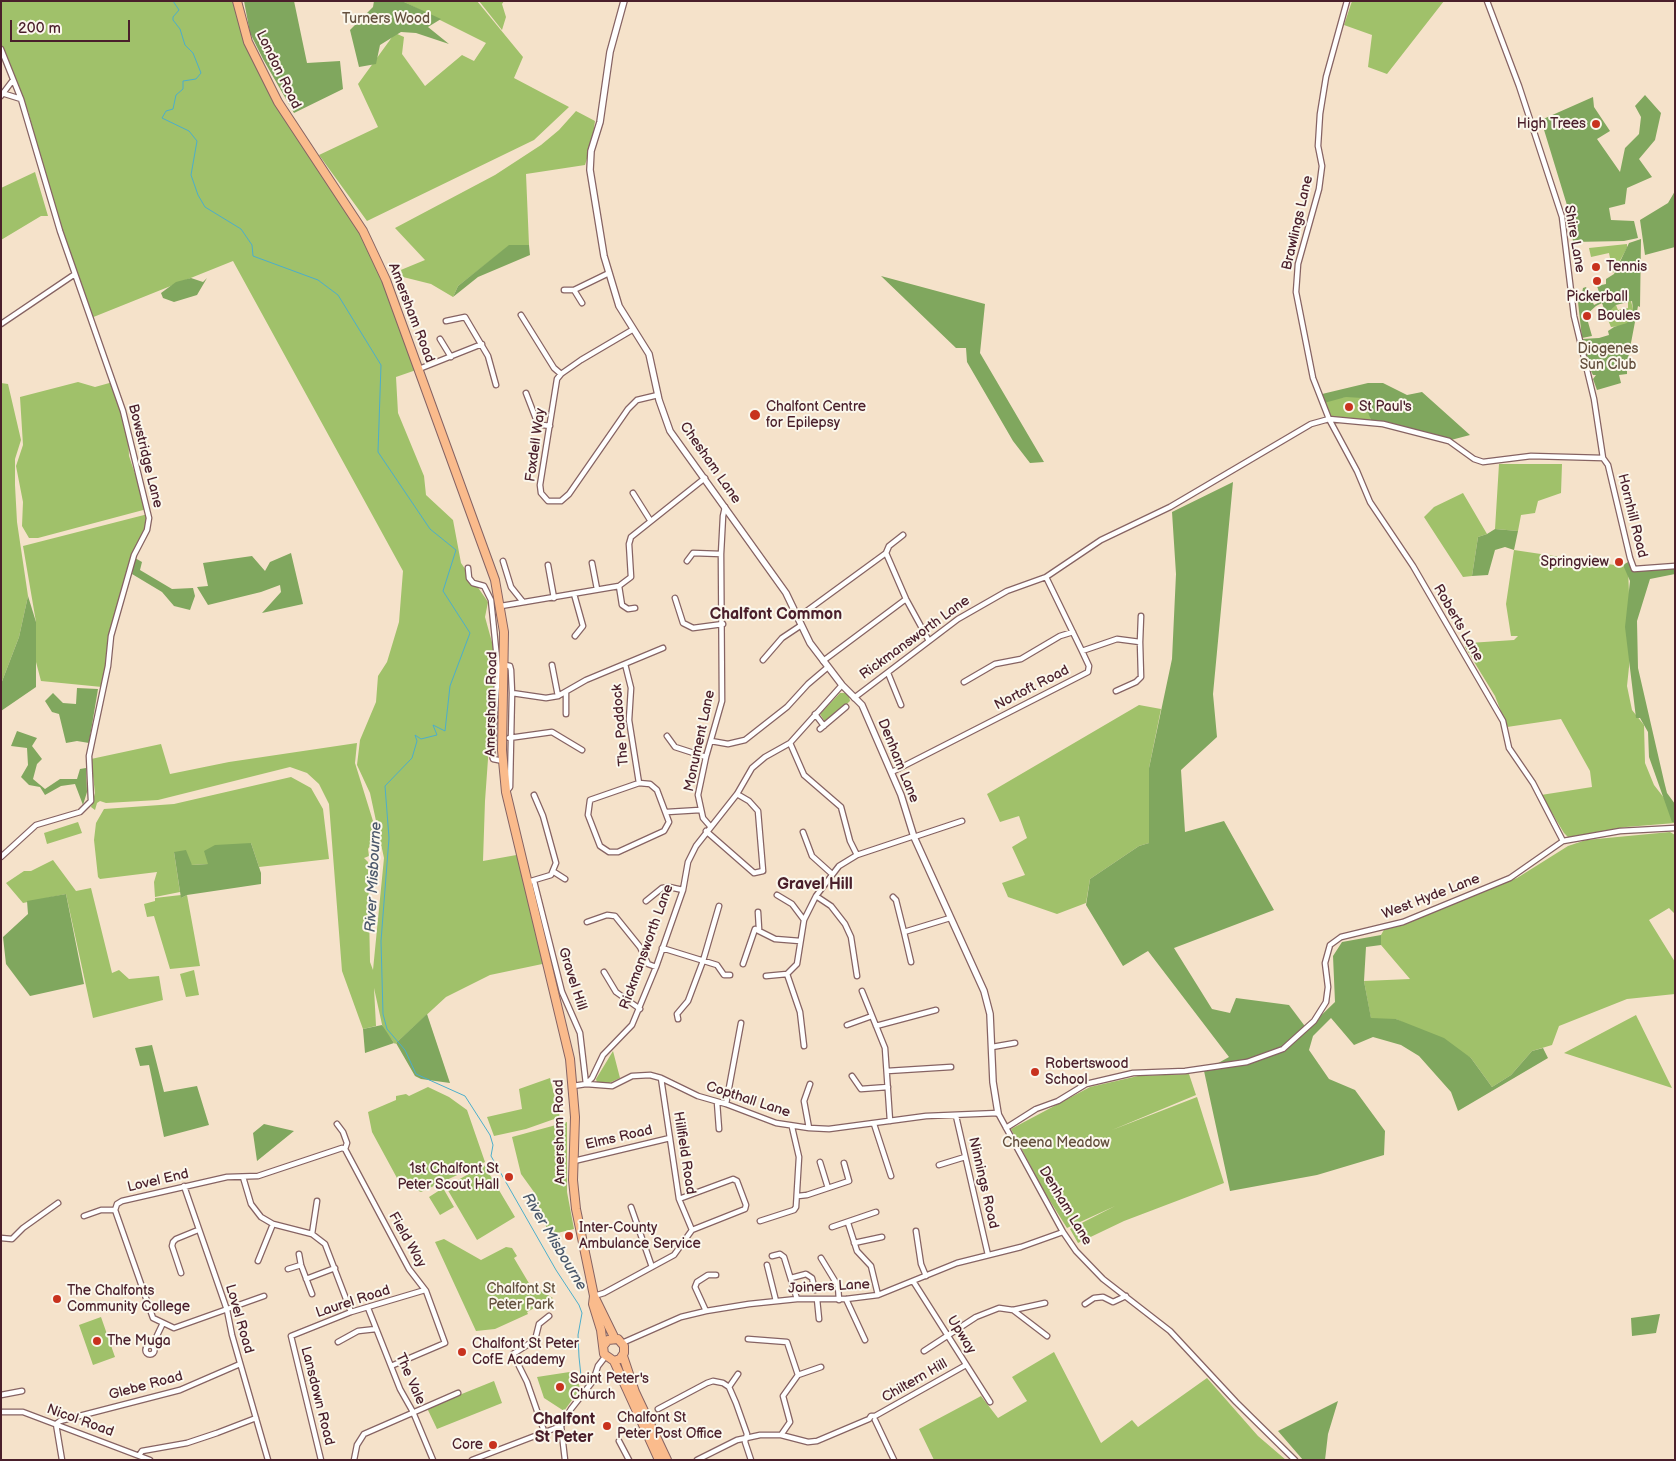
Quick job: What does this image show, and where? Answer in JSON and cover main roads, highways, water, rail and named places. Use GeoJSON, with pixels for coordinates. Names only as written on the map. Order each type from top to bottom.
{"type":"FeatureCollection","features":[{"type":"Feature","properties":{"kind":"highway","name":"London Road"},"geometry":{"type":"LineString","coordinates":[[237,1],[248,42],[278,102],[306,146]]}},
{"type":"Feature","properties":{"kind":"highway","name":"Amersham Road"},"geometry":{"type":"LineString","coordinates":[[306,146],[363,231],[386,280],[495,580],[504,632],[503,761],[506,792],[531,882],[570,1059],[573,1086],[573,1193],[594,1296],[619,1341]]}},
{"type":"Feature","properties":{"kind":"highway","name":"Amersham Road"},"geometry":{"type":"LineString","coordinates":[[594,1296],[593,1304],[604,1345]]}},
{"type":"Feature","properties":{"kind":"highway"},"geometry":{"type":"LineString","coordinates":[[659,1460],[614,1361],[606,1357],[603,1352],[604,1345],[608,1340],[619,1341],[625,1349],[623,1356],[635,1392],[667,1460]]}},
{"type":"Feature","properties":{"kind":"highway"},"geometry":{"type":"LineString","coordinates":[[614,1361],[623,1356]]}},
{"type":"Feature","properties":{"kind":"waterway","name":"River Misbourne"},"geometry":{"type":"LineString","coordinates":[[173,1],[179,10],[173,17],[173,20],[180,29],[185,45],[193,53],[201,73],[196,79],[183,81],[183,89],[176,95],[173,109],[166,111],[162,118],[189,131],[197,141],[191,175],[198,195],[205,207],[241,229],[252,245],[253,256],[318,280],[338,295],[381,365],[378,452],[430,529],[456,550],[443,591],[470,633],[450,686],[445,731],[433,725],[437,735],[421,739],[415,735],[417,741],[412,758],[385,786],[389,838],[381,941],[383,1014],[387,1029],[405,1050],[416,1074],[465,1096],[490,1135],[493,1145],[491,1156],[556,1270],[579,1305],[582,1313],[578,1335],[579,1357],[581,1376],[585,1385]]}},
{"type":"Feature","properties":{"kind":"place","name":"High Trees"},"geometry":{"type":"Point","coordinates":[1596,124]}},
{"type":"Feature","properties":{"kind":"place","name":"Tennis"},"geometry":{"type":"Point","coordinates":[1596,267]}},
{"type":"Feature","properties":{"kind":"place","name":"Pickerball"},"geometry":{"type":"Point","coordinates":[1597,281]}},
{"type":"Feature","properties":{"kind":"place","name":"Boules"},"geometry":{"type":"Point","coordinates":[1587,316]}},
{"type":"Feature","properties":{"kind":"place","name":"St Paul's"},"geometry":{"type":"Point","coordinates":[1349,407]}},
{"type":"Feature","properties":{"kind":"place","name":"Chalfont Centre for Epilepsy"},"geometry":{"type":"Point","coordinates":[755,415]}},
{"type":"Feature","properties":{"kind":"place","name":"Springview"},"geometry":{"type":"Point","coordinates":[1619,562]}},
{"type":"Feature","properties":{"kind":"place","name":"Robertswood School"},"geometry":{"type":"Point","coordinates":[1035,1072]}},
{"type":"Feature","properties":{"kind":"place","name":"1st Chalfont St Peter Scout Hall"},"geometry":{"type":"Point","coordinates":[509,1177]}},
{"type":"Feature","properties":{"kind":"place","name":"Inter-County Ambulance Service"},"geometry":{"type":"Point","coordinates":[569,1236]}},
{"type":"Feature","properties":{"kind":"place","name":"The Chalfonts Community College"},"geometry":{"type":"Point","coordinates":[57,1299]}},
{"type":"Feature","properties":{"kind":"place","name":"The Muga"},"geometry":{"type":"Point","coordinates":[97,1341]}},
{"type":"Feature","properties":{"kind":"place","name":"Chalfont St Peter CofE Academy"},"geometry":{"type":"Point","coordinates":[462,1352]}},
{"type":"Feature","properties":{"kind":"place","name":"Saint Peter's Church"},"geometry":{"type":"Point","coordinates":[560,1387]}},
{"type":"Feature","properties":{"kind":"place","name":"Chalfont St Peter Post Office"},"geometry":{"type":"Point","coordinates":[607,1426]}},
{"type":"Feature","properties":{"kind":"place","name":"Core"},"geometry":{"type":"Point","coordinates":[493,1445]}},
{"type":"Feature","properties":{"kind":"district","name":"Chalfont Common"},"geometry":{"type":"Point","coordinates":[776,615]}},
{"type":"Feature","properties":{"kind":"district","name":"Gravel Hill"},"geometry":{"type":"Point","coordinates":[815,885]}},
{"type":"Feature","properties":{"kind":"district","name":"Chalfont St Peter"},"geometry":{"type":"Point","coordinates":[564,1429]}},
{"type":"Feature","properties":{"kind":"park label","name":"Turners Wood"},"geometry":{"type":"Point","coordinates":[386,19]}},
{"type":"Feature","properties":{"kind":"park label","name":"Diogenes Sun Club"},"geometry":{"type":"Point","coordinates":[1608,358]}},
{"type":"Feature","properties":{"kind":"park label","name":"Cheena Meadow"},"geometry":{"type":"Point","coordinates":[1056,1143]}},
{"type":"Feature","properties":{"kind":"park label","name":"Chalfont St Peter Park"},"geometry":{"type":"Point","coordinates":[521,1298]}}]}
